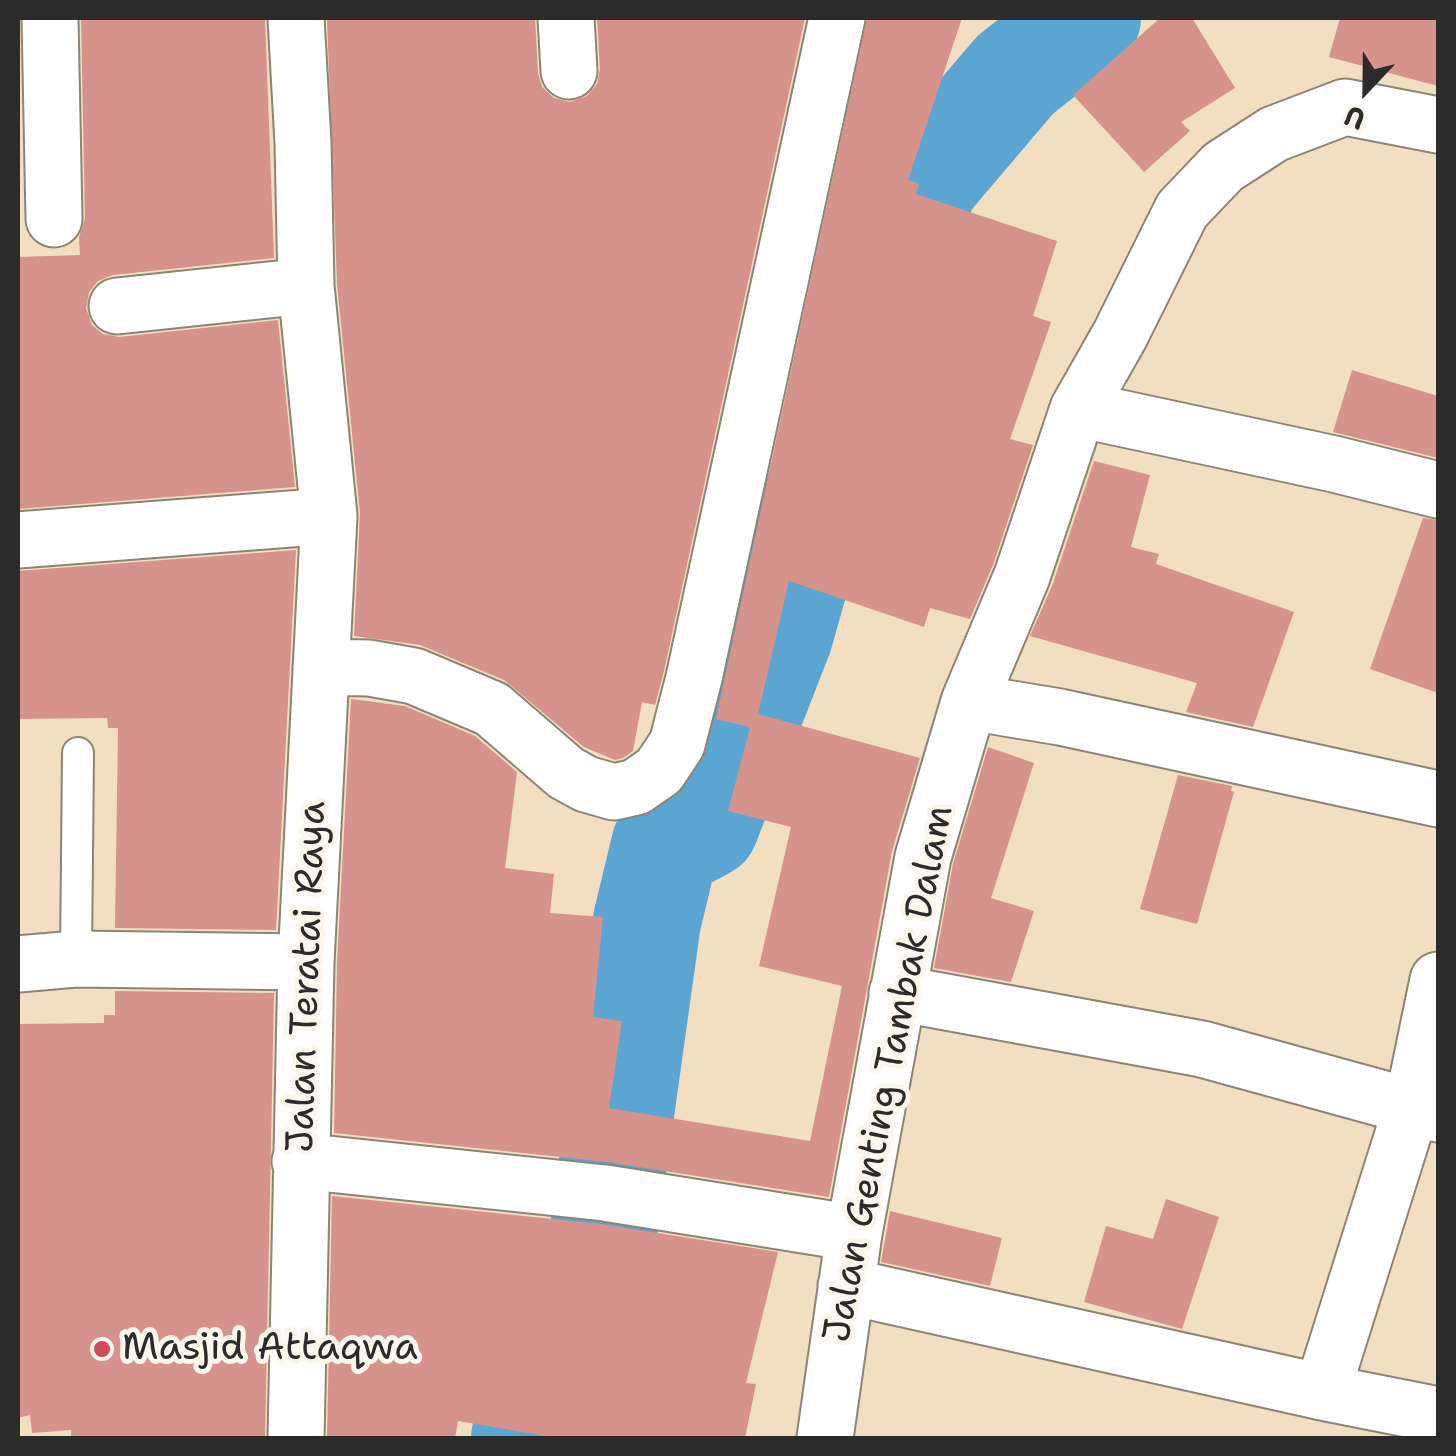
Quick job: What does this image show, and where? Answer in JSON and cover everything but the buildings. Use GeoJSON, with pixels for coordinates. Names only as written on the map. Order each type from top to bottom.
{"type":"FeatureCollection","features":[{"type":"Feature","properties":{"kind":"street"},"geometry":{"type":"LineString","coordinates":[[50,18],[54,219]]}},
{"type":"Feature","properties":{"kind":"street","name":"Jalan Teratai Raya"},"geometry":{"type":"LineString","coordinates":[[296,18],[306,286],[329,516],[306,962],[296,1438]]}},
{"type":"Feature","properties":{"kind":"street"},"geometry":{"type":"LineString","coordinates":[[321,666],[369,668],[414,676],[492,709],[566,773],[586,784],[614,792],[636,788],[659,771],[678,744],[694,678],[837,18]]}},
{"type":"Feature","properties":{"kind":"street","name":"Jalan Genting Tambak Dalam"},"geometry":{"type":"LineString","coordinates":[[825,1438],[854,1234],[924,857],[969,702],[1022,576],[1078,408],[1120,335],[1182,210],[1222,167],[1274,134],[1345,107],[1438,125]]}},
{"type":"Feature","properties":{"kind":"street"},"geometry":{"type":"LineString","coordinates":[[117,306],[306,286]]}},
{"type":"Feature","properties":{"kind":"street"},"geometry":{"type":"LineString","coordinates":[[1078,408],[1438,490]]}},
{"type":"Feature","properties":{"kind":"street"},"geometry":{"type":"LineString","coordinates":[[18,540],[329,516]]}},
{"type":"Feature","properties":{"kind":"street"},"geometry":{"type":"LineString","coordinates":[[969,702],[1060,717],[1438,799]]}},
{"type":"Feature","properties":{"kind":"street"},"geometry":{"type":"LineString","coordinates":[[18,964],[76,959],[306,962]]}},
{"type":"Feature","properties":{"kind":"street"},"geometry":{"type":"LineString","coordinates":[[1322,1392],[1425,1110],[1438,980]]}},
{"type":"Feature","properties":{"kind":"street"},"geometry":{"type":"LineString","coordinates":[[898,993],[1202,1048],[1425,1110]]}},
{"type":"Feature","properties":{"kind":"street"},"geometry":{"type":"LineString","coordinates":[[300,1160],[620,1195],[854,1234]]}},
{"type":"Feature","properties":{"kind":"street"},"geometry":{"type":"LineString","coordinates":[[846,1286],[1438,1415]]}},
{"type":"Feature","properties":{"kind":"lane"},"geometry":{"type":"LineString","coordinates":[[76,959],[78,753]]}},
{"type":"Feature","properties":{"kind":"waterway"},"geometry":{"type":"LineString","coordinates":[[525,1438],[559,1374],[597,1277],[647,921],[665,846],[705,825],[779,635],[853,374],[925,181],[1015,75],[1087,18]]}},
{"type":"Feature","properties":{"kind":"place","name":"Masjid Attaqwa"},"geometry":{"type":"Point","coordinates":[102,1349]}}]}
